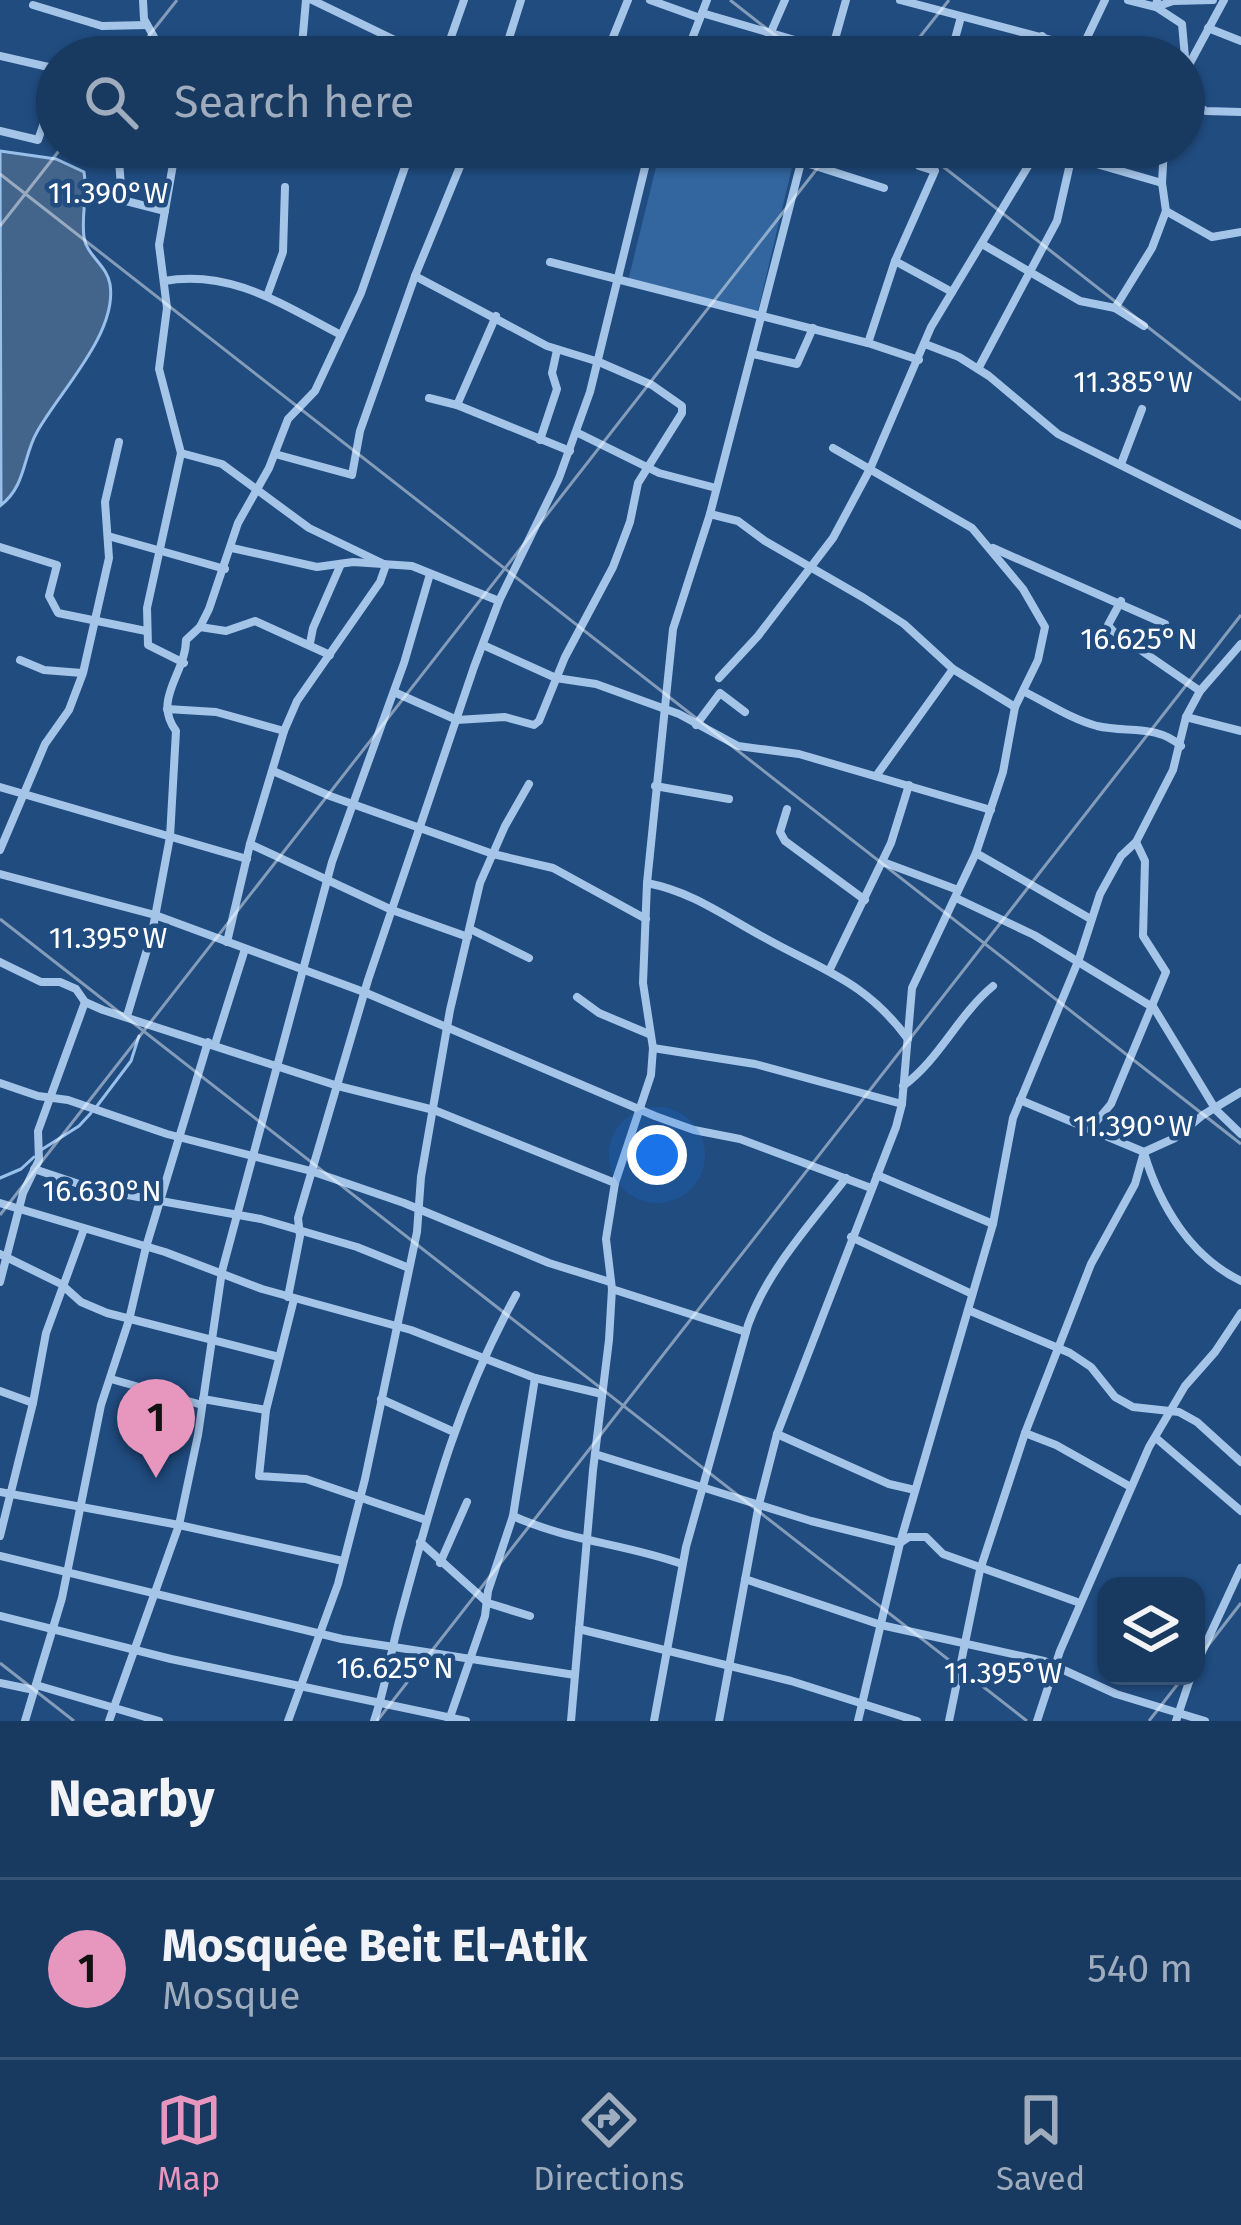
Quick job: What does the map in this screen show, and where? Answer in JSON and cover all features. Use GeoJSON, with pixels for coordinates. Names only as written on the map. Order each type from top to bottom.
{"type":"FeatureCollection","features":[{"type":"Feature","properties":{"kind":"street"},"geometry":{"type":"LineString","coordinates":[[143,0],[142,13],[153,36]]}},
{"type":"Feature","properties":{"kind":"street"},"geometry":{"type":"LineString","coordinates":[[304,36],[309,0],[385,36]]}},
{"type":"Feature","properties":{"kind":"street"},"geometry":{"type":"LineString","coordinates":[[451,36],[464,0]]}},
{"type":"Feature","properties":{"kind":"street"},"geometry":{"type":"LineString","coordinates":[[510,36],[521,0]]}},
{"type":"Feature","properties":{"kind":"street"},"geometry":{"type":"LineString","coordinates":[[613,36],[628,0]]}},
{"type":"Feature","properties":{"kind":"street"},"geometry":{"type":"LineString","coordinates":[[650,0],[772,36]]}},
{"type":"Feature","properties":{"kind":"street"},"geometry":{"type":"LineString","coordinates":[[693,36],[707,0]]}},
{"type":"Feature","properties":{"kind":"street"},"geometry":{"type":"LineString","coordinates":[[769,35],[785,0]]}},
{"type":"Feature","properties":{"kind":"street"},"geometry":{"type":"LineString","coordinates":[[836,36],[846,0]]}},
{"type":"Feature","properties":{"kind":"street"},"geometry":{"type":"LineString","coordinates":[[900,0],[1042,36]]}},
{"type":"Feature","properties":{"kind":"street"},"geometry":{"type":"LineString","coordinates":[[1088,36],[1105,0]]}},
{"type":"Feature","properties":{"kind":"street"},"geometry":{"type":"LineString","coordinates":[[1128,0],[1213,0]]}},
{"type":"Feature","properties":{"kind":"street"},"geometry":{"type":"LineString","coordinates":[[1204,36],[1224,0]]}},
{"type":"Feature","properties":{"kind":"street"},"geometry":{"type":"LineString","coordinates":[[1156,3],[1182,24],[1183,36]]}},
{"type":"Feature","properties":{"kind":"street"},"geometry":{"type":"LineString","coordinates":[[33,5],[107,27],[147,25]]}},
{"type":"Feature","properties":{"kind":"street"},"geometry":{"type":"LineString","coordinates":[[956,36],[961,17]]}},
{"type":"Feature","properties":{"kind":"street"},"geometry":{"type":"LineString","coordinates":[[1208,28],[1241,41]]}},
{"type":"Feature","properties":{"kind":"street"},"geometry":{"type":"LineString","coordinates":[[0,56],[36,64]]}},
{"type":"Feature","properties":{"kind":"street"},"geometry":{"type":"LineString","coordinates":[[1205,110],[1241,112]]}},
{"type":"Feature","properties":{"kind":"street"},"geometry":{"type":"LineString","coordinates":[[0,131],[36,140]]}},
{"type":"Feature","properties":{"kind":"street"},"geometry":{"type":"LineString","coordinates":[[120,168],[122,200],[165,212]]}},
{"type":"Feature","properties":{"kind":"street"},"geometry":{"type":"LineString","coordinates":[[172,168],[159,245],[167,308],[160,383],[181,453],[146,631],[148,645],[184,663]]}},
{"type":"Feature","properties":{"kind":"street"},"geometry":{"type":"LineString","coordinates":[[128,1016],[170,837],[176,730],[166,709],[170,685],[184,663],[186,640],[200,627],[238,523],[275,454],[288,418],[315,391],[361,293],[405,168]]}},
{"type":"Feature","properties":{"kind":"street"},"geometry":{"type":"LineString","coordinates":[[275,454],[352,475],[360,431],[460,168]]}},
{"type":"Feature","properties":{"kind":"street"},"geometry":{"type":"LineString","coordinates":[[426,1520],[306,1479],[259,1476],[266,1410],[291,1298],[311,1172],[364,992],[499,601],[570,451],[599,362],[645,168]]}},
{"type":"Feature","properties":{"kind":"street"},"geometry":{"type":"LineString","coordinates":[[571,1721],[611,1286],[606,1239],[615,1183],[651,1076],[643,983],[647,883],[673,629],[710,514],[800,168]]}},
{"type":"Feature","properties":{"kind":"street"},"geometry":{"type":"LineString","coordinates":[[825,168],[884,188]]}},
{"type":"Feature","properties":{"kind":"street"},"geometry":{"type":"LineString","coordinates":[[868,343],[896,261],[935,171],[925,168]]}},
{"type":"Feature","properties":{"kind":"street"},"geometry":{"type":"LineString","coordinates":[[718,678],[833,538],[952,292],[1028,168]]}},
{"type":"Feature","properties":{"kind":"street"},"geometry":{"type":"LineString","coordinates":[[978,369],[1058,221],[1069,168]]}},
{"type":"Feature","properties":{"kind":"street"},"geometry":{"type":"LineString","coordinates":[[1114,168],[1162,183]]}},
{"type":"Feature","properties":{"kind":"street"},"geometry":{"type":"LineString","coordinates":[[1115,308],[1152,248],[1166,211],[1163,168]]}},
{"type":"Feature","properties":{"kind":"street"},"geometry":{"type":"LineString","coordinates":[[267,296],[283,252],[285,187]]}},
{"type":"Feature","properties":{"kind":"street"},"geometry":{"type":"LineString","coordinates":[[1166,211],[1213,236],[1241,232]]}},
{"type":"Feature","properties":{"kind":"street"},"geometry":{"type":"LineString","coordinates":[[982,244],[1080,301],[1115,308],[1144,326]]}},
{"type":"Feature","properties":{"kind":"street"},"geometry":{"type":"LineString","coordinates":[[896,261],[952,292]]}},
{"type":"Feature","properties":{"kind":"street"},"geometry":{"type":"LineString","coordinates":[[550,262],[813,328],[919,360]]}},
{"type":"Feature","properties":{"kind":"street"},"geometry":{"type":"LineString","coordinates":[[164,281],[191,276],[216,279],[267,296],[341,335]]}},
{"type":"Feature","properties":{"kind":"street"},"geometry":{"type":"LineString","coordinates":[[394,692],[457,720],[505,717],[534,724],[613,567],[638,484],[682,413],[682,406],[652,385],[557,350],[416,276]]}},
{"type":"Feature","properties":{"kind":"street"},"geometry":{"type":"LineString","coordinates":[[457,405],[496,316]]}},
{"type":"Feature","properties":{"kind":"street"},"geometry":{"type":"LineString","coordinates":[[752,353],[797,364],[813,328]]}},
{"type":"Feature","properties":{"kind":"street"},"geometry":{"type":"LineString","coordinates":[[925,344],[978,369],[1058,434],[1241,525]]}},
{"type":"Feature","properties":{"kind":"street"},"geometry":{"type":"LineString","coordinates":[[540,440],[557,389],[552,373],[557,350]]}},
{"type":"Feature","properties":{"kind":"street"},"geometry":{"type":"LineString","coordinates":[[429,398],[570,451]]}},
{"type":"Feature","properties":{"kind":"street"},"geometry":{"type":"LineString","coordinates":[[1121,464],[1142,409]]}},
{"type":"Feature","properties":{"kind":"street"},"geometry":{"type":"LineString","coordinates":[[576,432],[648,469],[716,488]]}},
{"type":"Feature","properties":{"kind":"street"},"geometry":{"type":"LineString","coordinates":[[0,850],[46,741],[69,710],[83,674],[109,558],[105,502],[119,442]]}},
{"type":"Feature","properties":{"kind":"street"},"geometry":{"type":"LineString","coordinates":[[719,1721],[758,1504],[777,1434],[902,1104],[912,988],[992,810],[1015,706],[1039,661],[1045,627],[1023,589],[972,528],[833,448]]}},
{"type":"Feature","properties":{"kind":"street"},"geometry":{"type":"LineString","coordinates":[[181,453],[218,462],[319,534],[386,565]]}},
{"type":"Feature","properties":{"kind":"street"},"geometry":{"type":"LineString","coordinates":[[710,514],[738,521],[904,624],[953,670],[1015,706]]}},
{"type":"Feature","properties":{"kind":"street"},"geometry":{"type":"LineString","coordinates":[[108,536],[225,569]]}},
{"type":"Feature","properties":{"kind":"street"},"geometry":{"type":"LineString","coordinates":[[0,547],[57,565],[49,596],[58,613],[146,631]]}},
{"type":"Feature","properties":{"kind":"street"},"geometry":{"type":"LineString","coordinates":[[232,548],[317,567],[412,566],[499,601]]}},
{"type":"Feature","properties":{"kind":"street"},"geometry":{"type":"LineString","coordinates":[[992,548],[1165,624]]}},
{"type":"Feature","properties":{"kind":"street"},"geometry":{"type":"LineString","coordinates":[[310,643],[341,564]]}},
{"type":"Feature","properties":{"kind":"street"},"geometry":{"type":"LineString","coordinates":[[227,942],[284,730],[297,701],[380,582],[386,565]]}},
{"type":"Feature","properties":{"kind":"street"},"geometry":{"type":"LineString","coordinates":[[109,1721],[179,1525],[222,1271],[302,970],[343,827],[394,692],[430,574]]}},
{"type":"Feature","properties":{"kind":"street"},"geometry":{"type":"LineString","coordinates":[[1120,602],[1108,625],[1113,632],[1200,691]]}},
{"type":"Feature","properties":{"kind":"street"},"geometry":{"type":"LineString","coordinates":[[200,627],[226,631],[255,621],[330,655]]}},
{"type":"Feature","properties":{"kind":"street"},"geometry":{"type":"LineString","coordinates":[[858,1721],[900,1543],[993,1224],[1020,1100],[1079,959],[1089,918],[1121,856],[1136,842],[1181,746],[1186,717],[1200,691],[1241,644]]}},
{"type":"Feature","properties":{"kind":"street"},"geometry":{"type":"LineString","coordinates":[[483,645],[556,678],[596,684],[662,708],[738,746],[799,754],[992,810]]}},
{"type":"Feature","properties":{"kind":"street"},"geometry":{"type":"LineString","coordinates":[[20,660],[44,670],[83,674]]}},
{"type":"Feature","properties":{"kind":"street"},"geometry":{"type":"LineString","coordinates":[[876,776],[953,670]]}},
{"type":"Feature","properties":{"kind":"street"},"geometry":{"type":"LineString","coordinates":[[1025,692],[1068,716],[1099,726],[1152,730],[1181,746]]}},
{"type":"Feature","properties":{"kind":"street"},"geometry":{"type":"LineString","coordinates":[[696,725],[720,694],[745,712]]}},
{"type":"Feature","properties":{"kind":"street"},"geometry":{"type":"LineString","coordinates":[[166,709],[216,712],[284,730]]}},
{"type":"Feature","properties":{"kind":"street"},"geometry":{"type":"LineString","coordinates":[[1186,717],[1241,731]]}},
{"type":"Feature","properties":{"kind":"street"},"geometry":{"type":"LineString","coordinates":[[273,771],[493,854],[553,868],[646,919]]}},
{"type":"Feature","properties":{"kind":"street"},"geometry":{"type":"LineString","coordinates":[[288,1721],[321,1634],[361,1496],[399,1327],[448,1028],[480,883],[529,784]]}},
{"type":"Feature","properties":{"kind":"street"},"geometry":{"type":"LineString","coordinates":[[830,968],[883,862],[909,785]]}},
{"type":"Feature","properties":{"kind":"street"},"geometry":{"type":"LineString","coordinates":[[655,786],[729,799]]}},
{"type":"Feature","properties":{"kind":"street"},"geometry":{"type":"LineString","coordinates":[[0,787],[247,859]]}},
{"type":"Feature","properties":{"kind":"street"},"geometry":{"type":"LineString","coordinates":[[787,809],[780,832],[785,841],[865,900]]}},
{"type":"Feature","properties":{"kind":"street"},"geometry":{"type":"LineString","coordinates":[[1090,1129],[1111,1105],[1166,972],[1143,936],[1145,861],[1136,842]]}},
{"type":"Feature","properties":{"kind":"street"},"geometry":{"type":"LineString","coordinates":[[250,844],[392,910],[530,958]]}},
{"type":"Feature","properties":{"kind":"street"},"geometry":{"type":"LineString","coordinates":[[976,853],[1089,918]]}},
{"type":"Feature","properties":{"kind":"street"},"geometry":{"type":"LineString","coordinates":[[883,862],[957,894],[1079,959],[1154,1008],[1216,1110],[1241,1134]]}},
{"type":"Feature","properties":{"kind":"street"},"geometry":{"type":"LineString","coordinates":[[0,874],[154,915],[364,992],[694,1130],[740,1139],[871,1188]]}},
{"type":"Feature","properties":{"kind":"street"},"geometry":{"type":"LineString","coordinates":[[647,883],[705,901],[768,940],[830,968],[880,1007],[908,1039]]}},
{"type":"Feature","properties":{"kind":"street"},"geometry":{"type":"LineString","coordinates":[[25,1721],[54,1629],[92,1440],[146,1247],[178,1136],[245,949]]}},
{"type":"Feature","properties":{"kind":"street"},"geometry":{"type":"LineString","coordinates":[[0,963],[41,982],[60,982],[76,989],[85,1002],[338,1086],[434,1110],[615,1183]]}},
{"type":"Feature","properties":{"kind":"street"},"geometry":{"type":"LineString","coordinates":[[903,1086],[921,1073],[975,1001],[993,986]]}},
{"type":"Feature","properties":{"kind":"street"},"geometry":{"type":"LineString","coordinates":[[578,997],[598,1013],[650,1035]]}},
{"type":"Feature","properties":{"kind":"street"},"geometry":{"type":"LineString","coordinates":[[0,1282],[3,1256],[39,1160],[38,1131],[85,1002]]}},
{"type":"Feature","properties":{"kind":"street"},"geometry":{"type":"LineString","coordinates":[[652,1048],[755,1064],[902,1104]]}},
{"type":"Feature","properties":{"kind":"street"},"geometry":{"type":"LineString","coordinates":[[0,1083],[311,1172],[746,1332]]}},
{"type":"Feature","properties":{"kind":"street"},"geometry":{"type":"LineString","coordinates":[[1020,1100],[1144,1152],[1157,1149],[1241,1092]]}},
{"type":"Feature","properties":{"kind":"street"},"geometry":{"type":"LineString","coordinates":[[1144,1152],[1154,1185],[1177,1225],[1204,1256],[1241,1281]]}},
{"type":"Feature","properties":{"kind":"street"},"geometry":{"type":"LineString","coordinates":[[949,1721],[980,1570],[1024,1433],[1098,1250],[1135,1184],[1144,1152]]}},
{"type":"Feature","properties":{"kind":"street"},"geometry":{"type":"LineString","coordinates":[[34,1169],[94,1189],[299,1229],[409,1268]]}},
{"type":"Feature","properties":{"kind":"street"},"geometry":{"type":"LineString","coordinates":[[877,1175],[993,1224]]}},
{"type":"Feature","properties":{"kind":"street"},"geometry":{"type":"LineString","coordinates":[[654,1721],[700,1485],[746,1332],[764,1290],[846,1178]]}},
{"type":"Feature","properties":{"kind":"street"},"geometry":{"type":"LineString","coordinates":[[0,1203],[222,1271],[291,1298],[399,1327],[535,1378],[602,1394]]}},
{"type":"Feature","properties":{"kind":"street"},"geometry":{"type":"LineString","coordinates":[[0,1536],[5,1494],[33,1403],[46,1333],[84,1229]]}},
{"type":"Feature","properties":{"kind":"street"},"geometry":{"type":"LineString","coordinates":[[851,1237],[973,1294]]}},
{"type":"Feature","properties":{"kind":"street"},"geometry":{"type":"LineString","coordinates":[[3,1256],[61,1284],[81,1302],[129,1320],[279,1357]]}},
{"type":"Feature","properties":{"kind":"street"},"geometry":{"type":"LineString","coordinates":[[374,1721],[454,1432],[483,1355],[516,1295]]}},
{"type":"Feature","properties":{"kind":"street"},"geometry":{"type":"LineString","coordinates":[[968,1310],[1091,1367],[1114,1397],[1197,1423],[1241,1462]]}},
{"type":"Feature","properties":{"kind":"street"},"geometry":{"type":"LineString","coordinates":[[1036,1721],[1129,1486],[1185,1386],[1241,1313]]}},
{"type":"Feature","properties":{"kind":"street"},"geometry":{"type":"LineString","coordinates":[[1231,1329],[1241,1336]]}},
{"type":"Feature","properties":{"kind":"street"},"geometry":{"type":"LineString","coordinates":[[449,1719],[513,1516],[535,1378]]}},
{"type":"Feature","properties":{"kind":"street"},"geometry":{"type":"LineString","coordinates":[[110,1379],[202,1402],[266,1410]]}},
{"type":"Feature","properties":{"kind":"street"},"geometry":{"type":"LineString","coordinates":[[0,1391],[33,1403]]}},
{"type":"Feature","properties":{"kind":"street"},"geometry":{"type":"LineString","coordinates":[[381,1399],[454,1432]]}},
{"type":"Feature","properties":{"kind":"street"},"geometry":{"type":"LineString","coordinates":[[1024,1433],[1056,1445],[1129,1486]]}},
{"type":"Feature","properties":{"kind":"street"},"geometry":{"type":"LineString","coordinates":[[777,1434],[889,1484],[915,1490]]}},
{"type":"Feature","properties":{"kind":"street"},"geometry":{"type":"LineString","coordinates":[[1155,1437],[1241,1511]]}},
{"type":"Feature","properties":{"kind":"street"},"geometry":{"type":"LineString","coordinates":[[595,1454],[900,1543],[909,1537],[926,1537],[943,1554],[980,1570],[1080,1603]]}},
{"type":"Feature","properties":{"kind":"street"},"geometry":{"type":"LineString","coordinates":[[5,1494],[343,1561]]}},
{"type":"Feature","properties":{"kind":"street"},"geometry":{"type":"LineString","coordinates":[[440,1563],[467,1502]]}},
{"type":"Feature","properties":{"kind":"street"},"geometry":{"type":"LineString","coordinates":[[513,1516],[566,1538],[682,1564]]}},
{"type":"Feature","properties":{"kind":"street"},"geometry":{"type":"LineString","coordinates":[[420,1542],[488,1603],[530,1616]]}},
{"type":"Feature","properties":{"kind":"street"},"geometry":{"type":"LineString","coordinates":[[0,1556],[321,1634],[575,1676]]}},
{"type":"Feature","properties":{"kind":"street"},"geometry":{"type":"LineString","coordinates":[[1205,1646],[1241,1568]]}},
{"type":"Feature","properties":{"kind":"street"},"geometry":{"type":"LineString","coordinates":[[745,1579],[880,1625],[1044,1661],[1177,1718],[1205,1721]]}},
{"type":"Feature","properties":{"kind":"street"},"geometry":{"type":"LineString","coordinates":[[0,1616],[466,1721]]}},
{"type":"Feature","properties":{"kind":"street"},"geometry":{"type":"LineString","coordinates":[[579,1629],[791,1682],[917,1721]]}},
{"type":"Feature","properties":{"kind":"street"},"geometry":{"type":"LineString","coordinates":[[0,1683],[114,1706],[160,1721]]}},
{"type":"Feature","properties":{"kind":"street"},"geometry":{"type":"LineString","coordinates":[[1177,1718],[1188,1685]]}},
{"type":"Feature","properties":{"kind":"shaded area"},"geometry":{"type":"Polygon","coordinates":[[[0,151],[36,156],[36,168],[84,172],[84,237],[110,284],[110,303],[96,342],[37,432],[20,480],[1,505],[0,151]]]}},
{"type":"Feature","properties":{"kind":"shaded area"},"geometry":{"type":"Polygon","coordinates":[[[656,168],[792,168],[758,311],[628,281],[656,168]]]}},
{"type":"Feature","properties":{"kind":"waterway"},"geometry":{"type":"LineString","coordinates":[[97,1106],[131,1061],[139,1036]]}},
{"type":"Feature","properties":{"kind":"waterway"},"geometry":{"type":"LineString","coordinates":[[41,1150],[91,1113]]}},
{"type":"Feature","properties":{"kind":"waterway"},"geometry":{"type":"LineString","coordinates":[[0,1178],[34,1157]]}},
{"type":"Feature","properties":{"kind":"place","name":"Mosquée Beit El-Atik"},"geometry":{"type":"Point","coordinates":[156,1478]}}]}
